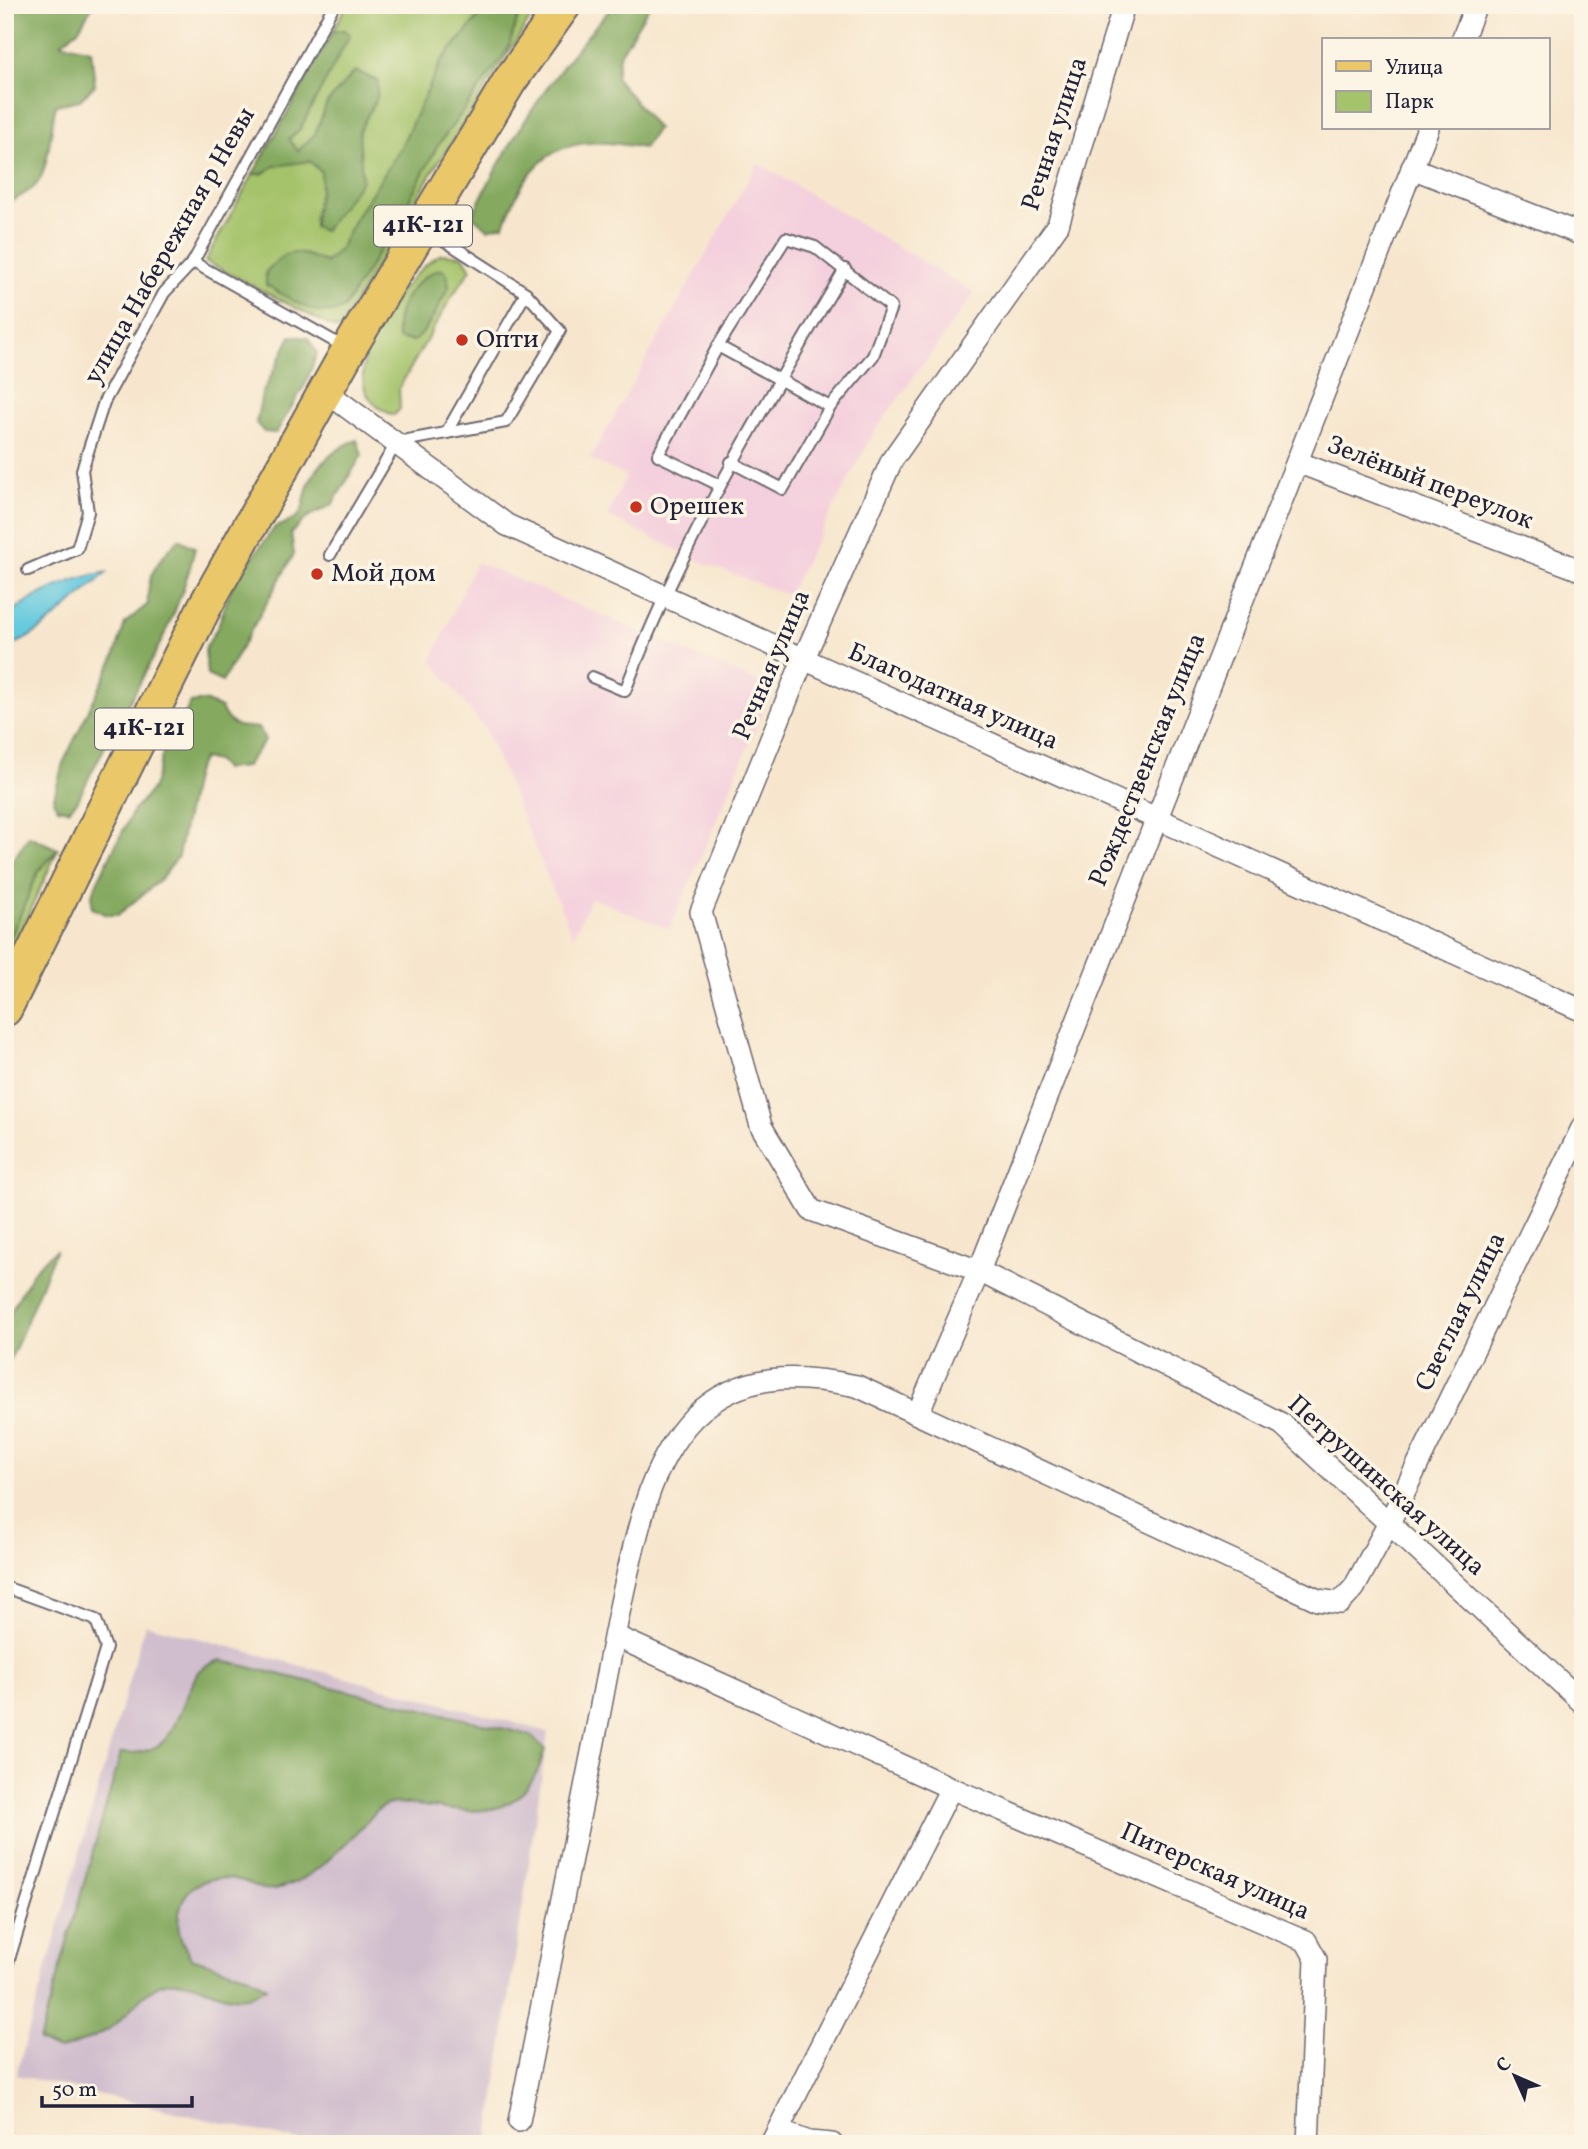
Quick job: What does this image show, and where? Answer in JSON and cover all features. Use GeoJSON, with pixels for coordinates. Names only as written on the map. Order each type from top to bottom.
{"type":"FeatureCollection","features":[{"type":"Feature","properties":{"kind":"main road","name":"41К-121"},"geometry":{"type":"LineString","coordinates":[[5,1009],[204,608],[349,349],[509,82],[564,5]]}},
{"type":"Feature","properties":{"kind":"street","name":"Речная улица"},"geometry":{"type":"LineString","coordinates":[[979,1271],[810,1210],[761,1125],[701,912],[803,660],[892,460],[1058,225],[1124,5]]}},
{"type":"Feature","properties":{"kind":"street"},"geometry":{"type":"LineString","coordinates":[[1463,38],[1476,5]]}},
{"type":"Feature","properties":{"kind":"street","name":"Рождественская улица"},"geometry":{"type":"LineString","coordinates":[[918,1413],[979,1271],[1154,819],[1427,130]]}},
{"type":"Feature","properties":{"kind":"street"},"geometry":{"type":"LineString","coordinates":[[1412,168],[1583,235]]}},
{"type":"Feature","properties":{"kind":"street","name":"Благодатная улица"},"geometry":{"type":"LineString","coordinates":[[325,391],[507,524],[1583,1011]]}},
{"type":"Feature","properties":{"kind":"street","name":"Зелёный переулок"},"geometry":{"type":"LineString","coordinates":[[1297,462],[1583,571]]}},
{"type":"Feature","properties":{"kind":"street","name":"Светлая улица"},"geometry":{"type":"LineString","coordinates":[[918,1413],[1318,1600],[1340,1603],[1354,1588],[1389,1523],[1583,1126]]}},
{"type":"Feature","properties":{"kind":"street","name":"Петрушинская улица"},"geometry":{"type":"LineString","coordinates":[[979,1271],[1282,1424],[1583,1703]]}},
{"type":"Feature","properties":{"kind":"street"},"geometry":{"type":"LineString","coordinates":[[519,2121],[615,1636],[648,1497],[663,1462],[694,1417],[724,1395],[766,1378],[812,1377],[857,1387],[918,1413]]}},
{"type":"Feature","properties":{"kind":"street","name":"Питерская улица"},"geometry":{"type":"LineString","coordinates":[[615,1636],[951,1788],[1307,1941],[1316,1959],[1308,2144]]}},
{"type":"Feature","properties":{"kind":"street"},"geometry":{"type":"LineString","coordinates":[[832,2144],[774,2137],[951,1788]]}},
{"type":"Feature","properties":{"kind":"lane","name":"улица Набережная р Невы"},"geometry":{"type":"LineString","coordinates":[[28,570],[77,549],[88,512],[82,470],[104,402],[164,293],[193,262],[334,5]]}},
{"type":"Feature","properties":{"kind":"lane"},"geometry":{"type":"LineString","coordinates":[[330,555],[397,442],[506,422],[560,331],[526,293],[423,227]]}},
{"type":"Feature","properties":{"kind":"lane"},"geometry":{"type":"LineString","coordinates":[[719,485],[658,455],[718,346],[786,238],[815,247],[891,307],[873,356],[830,407],[783,489],[731,462]]}},
{"type":"Feature","properties":{"kind":"lane"},"geometry":{"type":"LineString","coordinates":[[193,262],[349,349]]}},
{"type":"Feature","properties":{"kind":"lane"},"geometry":{"type":"LineString","coordinates":[[592,677],[625,691],[664,595],[719,485],[845,269]]}},
{"type":"Feature","properties":{"kind":"lane"},"geometry":{"type":"LineString","coordinates":[[446,433],[526,293]]}},
{"type":"Feature","properties":{"kind":"lane"},"geometry":{"type":"LineString","coordinates":[[718,346],[830,407]]}},
{"type":"Feature","properties":{"kind":"lane"},"geometry":{"type":"LineString","coordinates":[[5,1587],[96,1620],[106,1648],[5,1972]]}},
{"type":"Feature","properties":{"kind":"shaded area"},"geometry":{"type":"Polygon","coordinates":[[[758,163],[975,293],[873,433],[788,595],[704,563],[607,516],[626,476],[590,459],[758,163]]]}},
{"type":"Feature","properties":{"kind":"shaded area"},"geometry":{"type":"Polygon","coordinates":[[[476,562],[773,688],[670,929],[591,898],[573,937],[486,731],[432,660],[476,562]]]}},
{"type":"Feature","properties":{"kind":"shaded area"},"geometry":{"type":"Polygon","coordinates":[[[145,1624],[548,1732],[488,2144],[313,2144],[16,2075],[145,1624]]]}},
{"type":"Feature","properties":{"kind":"green space"},"geometry":{"type":"Polygon","coordinates":[[[5,5],[93,5],[78,30],[61,43],[91,50],[95,85],[80,100],[56,105],[46,160],[39,180],[31,190],[5,205],[5,5]]]}},
{"type":"Feature","properties":{"kind":"green space"},"geometry":{"type":"Polygon","coordinates":[[[347,5],[538,7],[431,174],[338,330],[205,261],[347,5]]]}},
{"type":"Feature","properties":{"kind":"green space"},"geometry":{"type":"Polygon","coordinates":[[[489,5],[522,5],[508,49],[437,147],[399,219],[344,308],[334,312],[314,310],[294,302],[266,285],[266,272],[280,258],[300,253],[326,262],[340,249],[356,217],[400,149],[441,61],[489,5]]]}},
{"type":"Feature","properties":{"kind":"green space"},"geometry":{"type":"Polygon","coordinates":[[[614,5],[650,5],[619,56],[616,78],[657,128],[644,148],[593,143],[573,145],[555,152],[540,163],[527,178],[504,225],[488,229],[472,216],[486,187],[553,79],[614,5]]]}},
{"type":"Feature","properties":{"kind":"green space"},"geometry":{"type":"Polygon","coordinates":[[[345,30],[350,35],[300,129],[289,139],[298,151],[315,134],[327,103],[355,71],[378,81],[377,98],[359,131],[362,180],[324,231],[314,227],[321,172],[310,161],[275,166],[262,174],[253,174],[333,31],[345,30]]]}},
{"type":"Feature","properties":{"kind":"green space"},"geometry":{"type":"Polygon","coordinates":[[[441,254],[463,256],[471,269],[399,388],[400,409],[394,415],[373,402],[364,383],[365,359],[388,308],[424,266],[441,254]]]}},
{"type":"Feature","properties":{"kind":"green space"},"geometry":{"type":"Polygon","coordinates":[[[440,269],[447,273],[449,287],[428,325],[415,340],[398,339],[398,317],[407,297],[421,280],[440,269]]]}},
{"type":"Feature","properties":{"kind":"green space"},"geometry":{"type":"Polygon","coordinates":[[[291,336],[308,338],[317,353],[306,383],[276,433],[264,432],[256,423],[262,394],[291,336]]]}},
{"type":"Feature","properties":{"kind":"green space"},"geometry":{"type":"Polygon","coordinates":[[[357,440],[362,455],[332,505],[309,516],[291,533],[294,554],[222,682],[207,675],[205,649],[218,626],[233,583],[275,527],[287,523],[300,513],[307,488],[319,467],[337,450],[357,440]]]}},
{"type":"Feature","properties":{"kind":"green space"},"geometry":{"type":"Polygon","coordinates":[[[179,539],[195,548],[186,582],[159,646],[78,800],[69,810],[58,808],[53,801],[63,763],[114,658],[125,623],[148,604],[149,584],[155,568],[179,539]]]}},
{"type":"Feature","properties":{"kind":"green space"},"geometry":{"type":"Polygon","coordinates":[[[204,701],[221,708],[228,720],[236,726],[259,728],[265,740],[245,767],[224,769],[216,761],[203,758],[195,773],[178,856],[161,879],[118,915],[107,915],[92,908],[92,895],[98,880],[133,811],[153,788],[164,750],[191,703],[204,701]]]}},
{"type":"Feature","properties":{"kind":"green space"},"geometry":{"type":"Polygon","coordinates":[[[29,836],[58,849],[38,872],[5,951],[5,872],[29,836]]]}},
{"type":"Feature","properties":{"kind":"green space"},"geometry":{"type":"Polygon","coordinates":[[[58,849],[5,966],[5,951],[38,872],[58,849]]]}},
{"type":"Feature","properties":{"kind":"green space"},"geometry":{"type":"Polygon","coordinates":[[[56,1249],[14,1352],[5,1367],[5,1321],[34,1270],[56,1249]]]}},
{"type":"Feature","properties":{"kind":"green space"},"geometry":{"type":"Polygon","coordinates":[[[220,1660],[530,1735],[545,1749],[537,1772],[527,1788],[514,1800],[500,1807],[465,1811],[403,1804],[387,1805],[377,1810],[328,1860],[295,1883],[268,1889],[223,1878],[196,1886],[183,1899],[178,1923],[184,1946],[191,1958],[249,1976],[266,1987],[249,1996],[235,1997],[183,1982],[162,1984],[143,1996],[111,2028],[58,2050],[39,2041],[121,1753],[151,1749],[160,1744],[174,1726],[195,1676],[204,1667],[220,1660]]]}},
{"type":"Feature","properties":{"kind":"water"},"geometry":{"type":"Polygon","coordinates":[[[108,572],[44,626],[17,643],[5,646],[5,610],[12,612],[46,591],[70,581],[108,572]]]}},
{"type":"Feature","properties":{"kind":"place","name":"Опти"},"geometry":{"type":"Point","coordinates":[462,340]}},
{"type":"Feature","properties":{"kind":"place","name":"Орешек"},"geometry":{"type":"Point","coordinates":[636,507]}},
{"type":"Feature","properties":{"kind":"place","name":"Мой дом"},"geometry":{"type":"Point","coordinates":[317,574]}}]}
